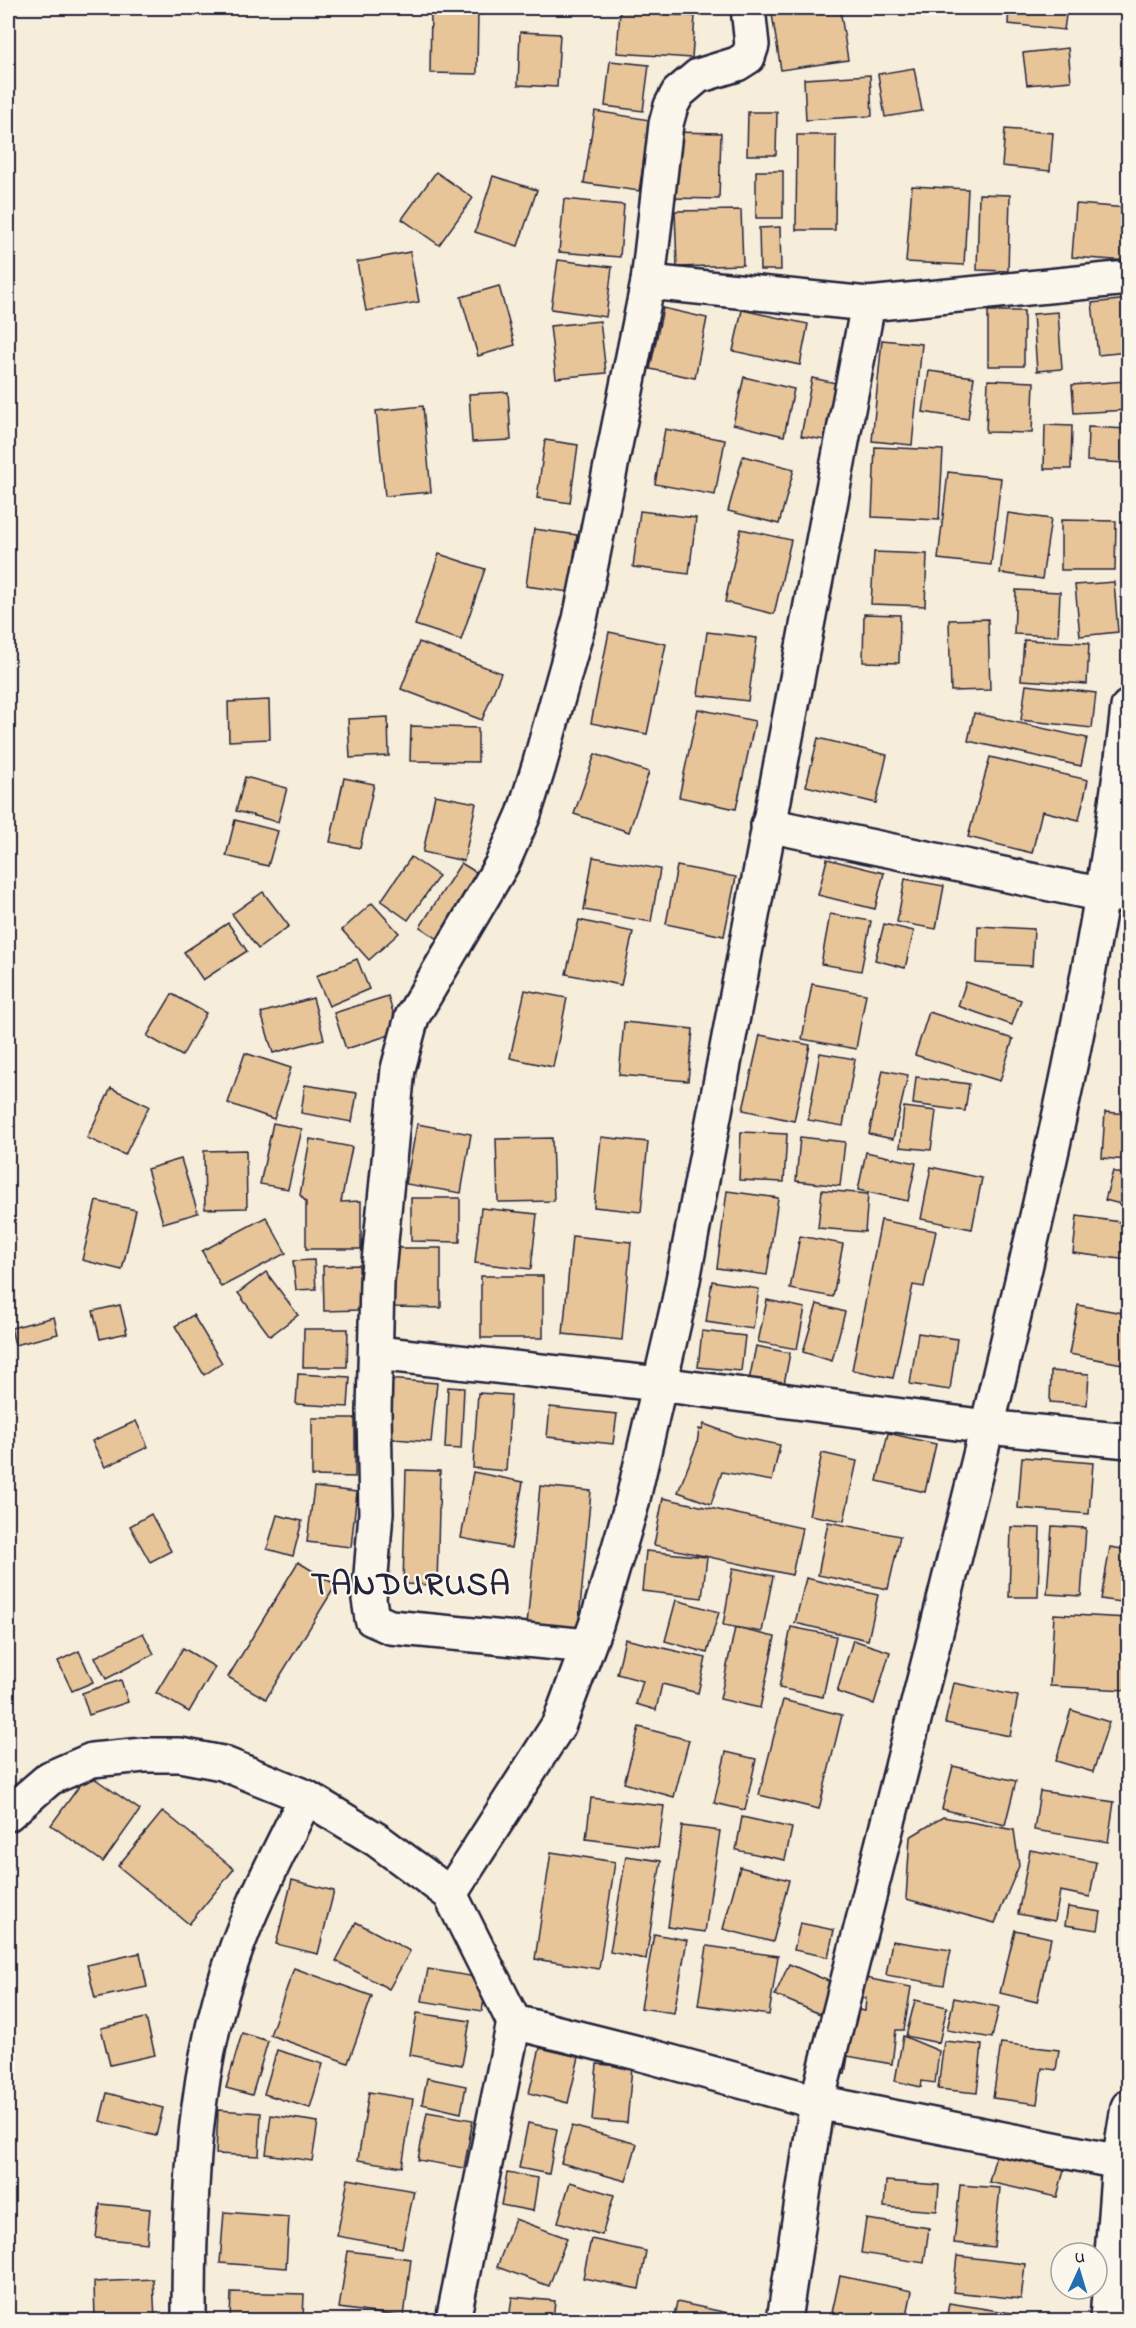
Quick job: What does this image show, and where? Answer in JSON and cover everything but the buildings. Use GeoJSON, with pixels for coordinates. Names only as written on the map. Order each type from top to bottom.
{"type":"FeatureCollection","features":[{"type":"Feature","properties":{"kind":"street"},"geometry":{"type":"LineString","coordinates":[[588,1646],[390,1626],[372,1619],[369,1599],[376,1513],[374,1457],[377,1282],[382,1227],[398,1069],[404,1039],[412,1017],[502,864],[524,813],[580,619],[648,282],[666,124],[671,106],[678,93],[698,76],[737,64],[748,57],[752,45],[748,8]]}},
{"type":"Feature","properties":{"kind":"street"},"geometry":{"type":"LineString","coordinates":[[648,282],[868,303],[1128,278]]}},
{"type":"Feature","properties":{"kind":"street"},"geometry":{"type":"LineString","coordinates":[[450,1894],[559,1724],[596,1625],[631,1507],[679,1301],[868,303]]}},
{"type":"Feature","properties":{"kind":"street"},"geometry":{"type":"LineString","coordinates":[[784,2320],[817,2102],[960,1542],[1060,1119],[1116,895],[1128,707]]}},
{"type":"Feature","properties":{"kind":"street"},"geometry":{"type":"LineString","coordinates":[[768,825],[1116,895]]}},
{"type":"Feature","properties":{"kind":"street"},"geometry":{"type":"LineString","coordinates":[[376,1353],[658,1384],[987,1427],[1128,1441]]}},
{"type":"Feature","properties":{"kind":"street"},"geometry":{"type":"LineString","coordinates":[[8,1814],[50,1778],[92,1760],[144,1755],[180,1755],[222,1763],[306,1797],[377,1840],[450,1894],[514,2022],[453,2320]]}},
{"type":"Feature","properties":{"kind":"street"},"geometry":{"type":"LineString","coordinates":[[189,2320],[190,2195],[198,2107],[215,2017],[234,1954],[263,1884],[306,1797]]}},
{"type":"Feature","properties":{"kind":"street"},"geometry":{"type":"LineString","coordinates":[[514,2022],[817,2102],[1119,2162]]}},
{"type":"Feature","properties":{"kind":"street"},"geometry":{"type":"LineString","coordinates":[[1107,2320],[1119,2162],[1128,2107]]}},
{"type":"Feature","properties":{"kind":"district","name":"TANDURUSA"},"geometry":{"type":"Point","coordinates":[411,1582]}}]}
